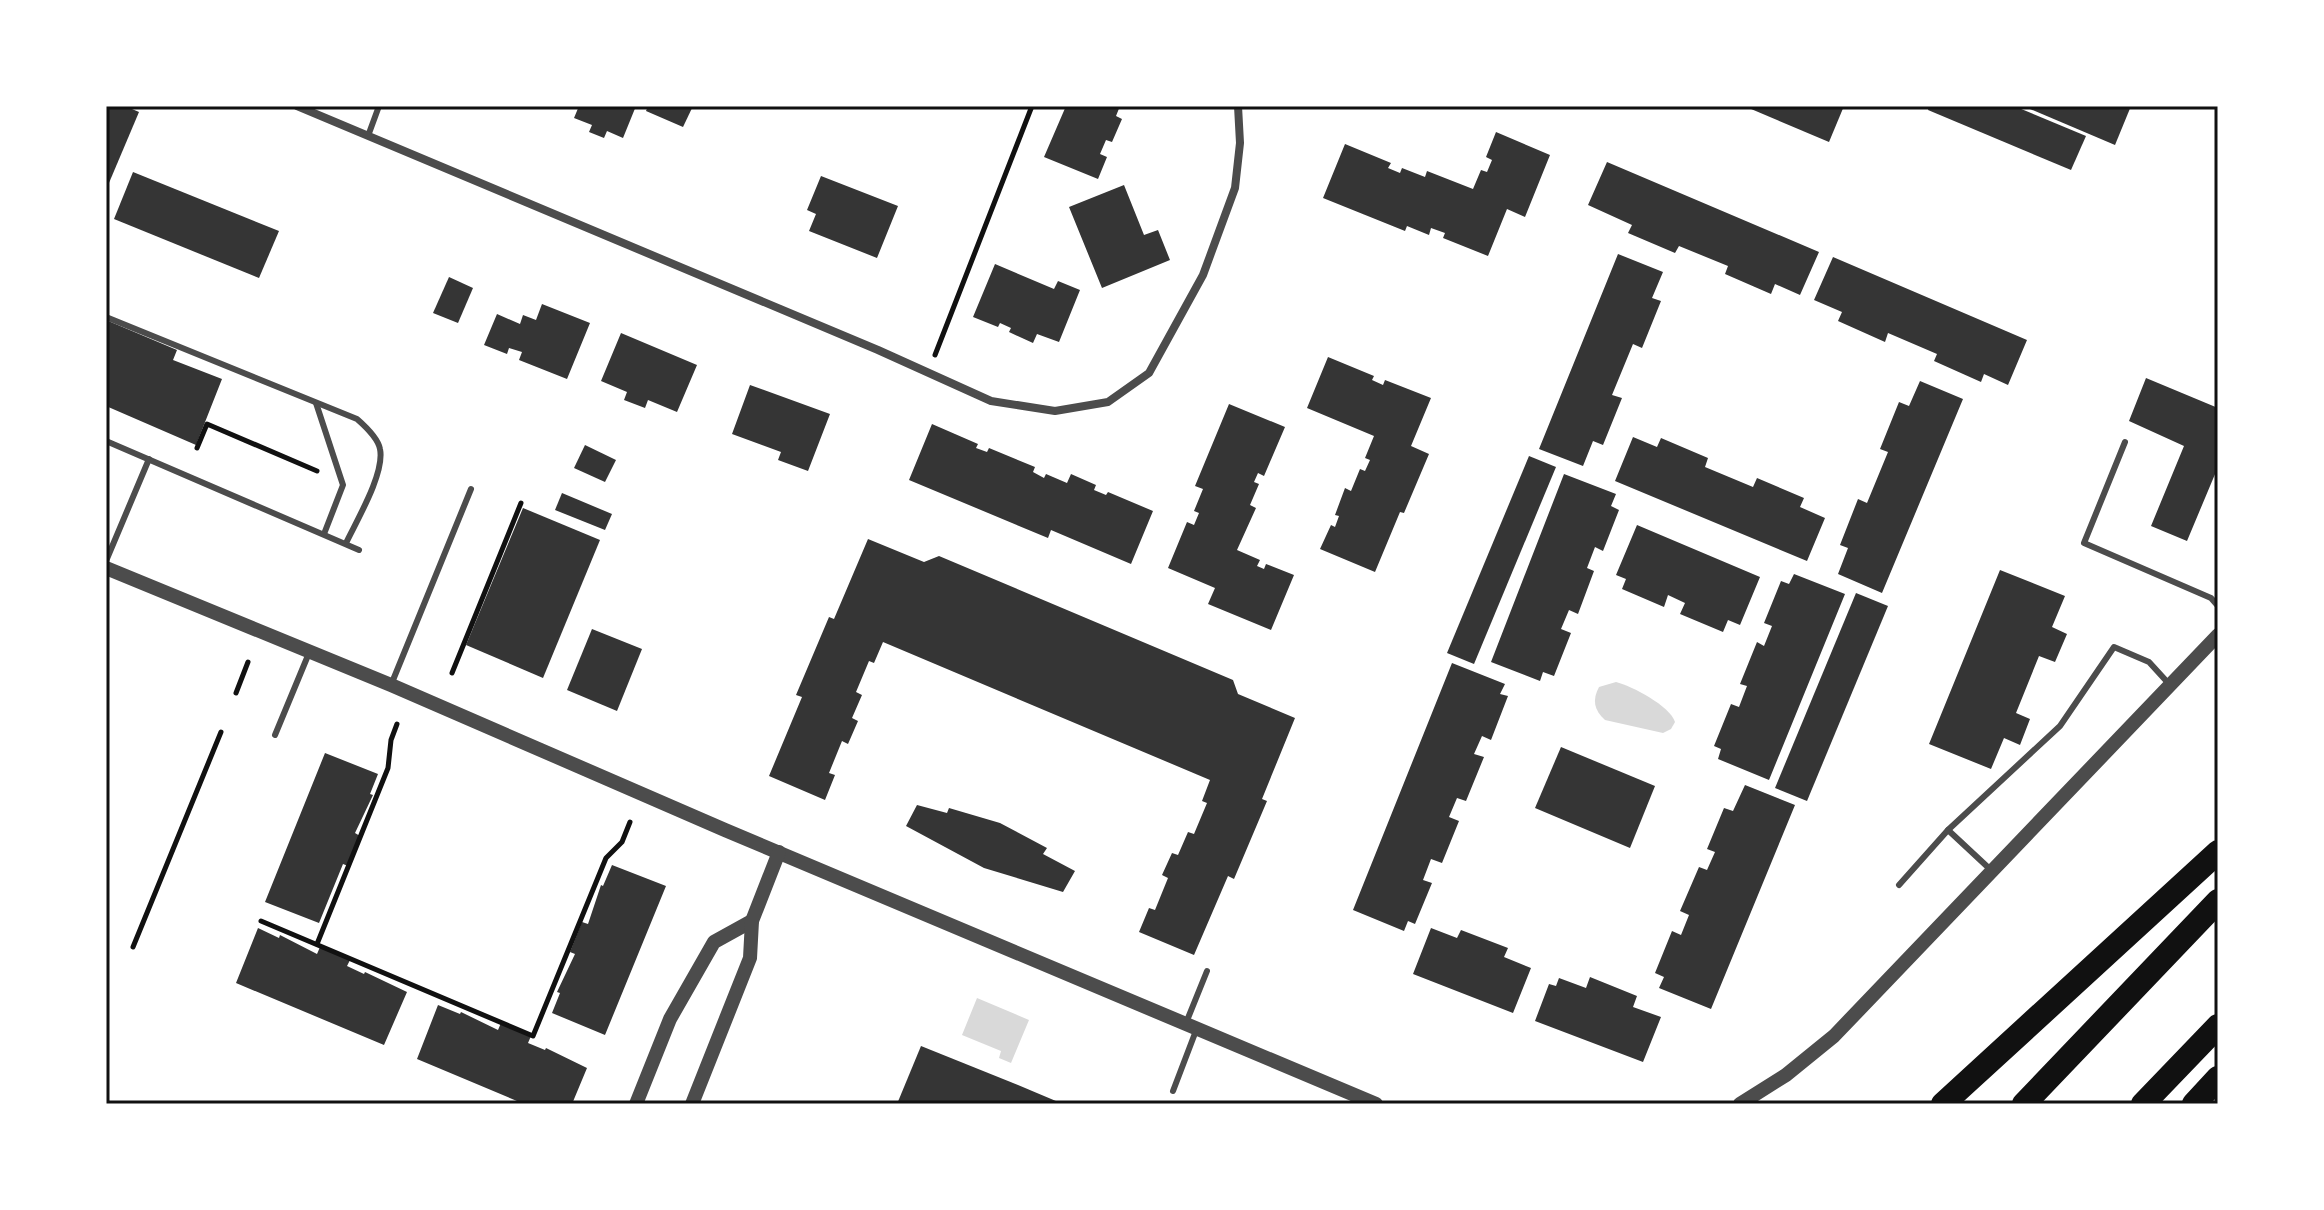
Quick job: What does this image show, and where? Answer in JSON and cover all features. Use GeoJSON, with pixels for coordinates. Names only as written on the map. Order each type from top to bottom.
{"type":"FeatureCollection","features":[{"type":"Feature","properties":{"kind":"highway"},"geometry":{"type":"LineString","coordinates":[[1943,1104],[2218,852]]}},
{"type":"Feature","properties":{"kind":"highway"},"geometry":{"type":"LineString","coordinates":[[2024,1104],[2218,901]]}},
{"type":"Feature","properties":{"kind":"highway"},"geometry":{"type":"LineString","coordinates":[[2143,1104],[2218,1026]]}},
{"type":"Feature","properties":{"kind":"highway"},"geometry":{"type":"LineString","coordinates":[[2194,1104],[2218,1078]]}},
{"type":"Feature","properties":{"kind":"street"},"geometry":{"type":"LineString","coordinates":[[297,106],[878,350],[991,401],[1055,411],[1108,402],[1149,373],[1203,275],[1235,188],[1240,143],[1238,106]]}},
{"type":"Feature","properties":{"kind":"street"},"geometry":{"type":"LineString","coordinates":[[106,568],[391,685],[1376,1104]]}},
{"type":"Feature","properties":{"kind":"street"},"geometry":{"type":"LineString","coordinates":[[1740,1104],[1786,1075],[1834,1036],[2218,635]]}},
{"type":"Feature","properties":{"kind":"street"},"geometry":{"type":"LineString","coordinates":[[692,1104],[750,958],[752,921],[779,852]]}},
{"type":"Feature","properties":{"kind":"street"},"geometry":{"type":"LineString","coordinates":[[636,1104],[670,1019],[714,942],[752,921]]}},
{"type":"Feature","properties":{"kind":"lane"},"geometry":{"type":"LineString","coordinates":[[368,136],[379,106]]}},
{"type":"Feature","properties":{"kind":"lane"},"geometry":{"type":"LineString","coordinates":[[106,317],[357,419],[367,428],[380,447],[379,470],[346,543]]}},
{"type":"Feature","properties":{"kind":"lane"},"geometry":{"type":"LineString","coordinates":[[316,403],[343,485],[324,534]]}},
{"type":"Feature","properties":{"kind":"lane"},"geometry":{"type":"LineString","coordinates":[[106,441],[359,550]]}},
{"type":"Feature","properties":{"kind":"lane"},"geometry":{"type":"LineString","coordinates":[[2125,442],[2084,543],[2211,598],[2218,606]]}},
{"type":"Feature","properties":{"kind":"lane"},"geometry":{"type":"LineString","coordinates":[[106,561],[149,459]]}},
{"type":"Feature","properties":{"kind":"lane"},"geometry":{"type":"LineString","coordinates":[[391,685],[471,489]]}},
{"type":"Feature","properties":{"kind":"lane"},"geometry":{"type":"LineString","coordinates":[[1899,885],[1948,830],[2060,726],[2114,647],[2149,662],[2170,685]]}},
{"type":"Feature","properties":{"kind":"lane"},"geometry":{"type":"LineString","coordinates":[[275,735],[310,651]]}},
{"type":"Feature","properties":{"kind":"lane"},"geometry":{"type":"LineString","coordinates":[[1948,830],[1992,871]]}},
{"type":"Feature","properties":{"kind":"lane"},"geometry":{"type":"LineString","coordinates":[[1173,1091],[1207,971]]}},
{"type":"Feature","properties":{"kind":"path"},"geometry":{"type":"LineString","coordinates":[[927,374],[1032,106]]}},
{"type":"Feature","properties":{"kind":"path"},"geometry":{"type":"LineString","coordinates":[[197,448],[207,424],[318,471]]}},
{"type":"Feature","properties":{"kind":"path"},"geometry":{"type":"LineString","coordinates":[[452,673],[521,503]]}},
{"type":"Feature","properties":{"kind":"path"},"geometry":{"type":"LineString","coordinates":[[236,693],[248,662]]}},
{"type":"Feature","properties":{"kind":"path"},"geometry":{"type":"LineString","coordinates":[[316,944],[388,768],[391,740],[397,724]]}},
{"type":"Feature","properties":{"kind":"path"},"geometry":{"type":"LineString","coordinates":[[133,947],[221,732]]}},
{"type":"Feature","properties":{"kind":"path"},"geometry":{"type":"LineString","coordinates":[[261,921],[533,1036],[606,858],[622,842],[630,822]]}},
{"type":"Feature","properties":{"kind":"shaded area"},"geometry":{"type":"Polygon","coordinates":[[[1616,682],[1658,703],[1675,722],[1671,729],[1663,733],[1605,720],[1596,709],[1595,696],[1599,687],[1616,682]]]}},
{"type":"Feature","properties":{"kind":"shaded area"},"geometry":{"type":"Polygon","coordinates":[[[977,998],[1029,1020],[1011,1063],[999,1058],[1001,1051],[962,1035],[977,998]]]}},
{"type":"Feature","properties":{"kind":"building"},"geometry":{"type":"Polygon","coordinates":[[[106,106],[125,106],[139,112],[106,190],[106,106]]]}},
{"type":"Feature","properties":{"kind":"building"},"geometry":{"type":"Polygon","coordinates":[[[579,106],[636,106],[623,138],[607,131],[604,138],[589,132],[592,125],[574,118],[579,106]]]}},
{"type":"Feature","properties":{"kind":"building"},"geometry":{"type":"Polygon","coordinates":[[[648,106],[693,106],[683,127],[646,111],[648,106]]]}},
{"type":"Feature","properties":{"kind":"building"},"geometry":{"type":"Polygon","coordinates":[[[1066,106],[1120,106],[1116,116],[1122,119],[1112,142],[1106,140],[1100,154],[1107,157],[1098,179],[1044,157],[1066,106]]]}},
{"type":"Feature","properties":{"kind":"building"},"geometry":{"type":"Polygon","coordinates":[[[1744,106],[1844,106],[1829,142],[1744,106]]]}},
{"type":"Feature","properties":{"kind":"building"},"geometry":{"type":"Polygon","coordinates":[[[1929,106],[2014,106],[2086,136],[2071,170],[1928,110],[1929,106]]]}},
{"type":"Feature","properties":{"kind":"building"},"geometry":{"type":"Polygon","coordinates":[[[2023,106],[2131,106],[2115,145],[2023,106]]]}},
{"type":"Feature","properties":{"kind":"building"},"geometry":{"type":"Polygon","coordinates":[[[1496,132],[1550,155],[1525,217],[1507,209],[1488,256],[1443,238],[1445,233],[1431,228],[1429,235],[1407,226],[1405,231],[1323,198],[1345,144],[1391,163],[1388,168],[1400,173],[1402,168],[1425,177],[1427,171],[1473,189],[1481,170],[1487,172],[1492,160],[1486,157],[1496,132]]]}},
{"type":"Feature","properties":{"kind":"building"},"geometry":{"type":"Polygon","coordinates":[[[1607,162],[1819,252],[1800,295],[1775,284],[1771,294],[1725,274],[1728,266],[1679,246],[1675,253],[1628,233],[1632,225],[1588,205],[1607,162]]]}},
{"type":"Feature","properties":{"kind":"building"},"geometry":{"type":"Polygon","coordinates":[[[133,172],[279,231],[259,278],[114,219],[133,172]]]}},
{"type":"Feature","properties":{"kind":"building"},"geometry":{"type":"Polygon","coordinates":[[[821,176],[898,206],[877,258],[809,231],[816,214],[807,210],[821,176]]]}},
{"type":"Feature","properties":{"kind":"building"},"geometry":{"type":"Polygon","coordinates":[[[1124,185],[1144,235],[1158,230],[1170,260],[1102,288],[1069,207],[1124,185]]]}},
{"type":"Feature","properties":{"kind":"building"},"geometry":{"type":"Polygon","coordinates":[[[1618,254],[1663,272],[1652,298],[1661,301],[1642,348],[1633,344],[1612,395],[1622,398],[1603,445],[1593,441],[1583,466],[1539,449],[1618,254]]]}},
{"type":"Feature","properties":{"kind":"building"},"geometry":{"type":"Polygon","coordinates":[[[1833,257],[2027,340],[2008,385],[1984,374],[1981,382],[1934,361],[1937,354],[1888,333],[1885,342],[1838,321],[1842,312],[1814,300],[1833,257]]]}},
{"type":"Feature","properties":{"kind":"building"},"geometry":{"type":"Polygon","coordinates":[[[995,264],[1054,289],[1058,281],[1080,290],[1059,342],[1037,334],[1033,343],[1009,332],[1011,328],[1000,323],[998,327],[973,317],[995,264]]]}},
{"type":"Feature","properties":{"kind":"building"},"geometry":{"type":"Polygon","coordinates":[[[449,277],[473,288],[458,323],[433,313],[449,277]]]}},
{"type":"Feature","properties":{"kind":"building"},"geometry":{"type":"Polygon","coordinates":[[[542,304],[590,323],[567,379],[519,360],[522,352],[509,348],[507,354],[484,345],[497,314],[520,324],[523,315],[536,320],[542,304]]]}},
{"type":"Feature","properties":{"kind":"building"},"geometry":{"type":"Polygon","coordinates":[[[106,320],[177,350],[173,360],[222,379],[196,445],[106,406],[106,320]]]}},
{"type":"Feature","properties":{"kind":"building"},"geometry":{"type":"Polygon","coordinates":[[[621,333],[697,365],[677,412],[648,400],[645,408],[624,400],[627,392],[601,381],[621,333]]]}},
{"type":"Feature","properties":{"kind":"building"},"geometry":{"type":"Polygon","coordinates":[[[1328,357],[1374,376],[1372,380],[1383,385],[1385,380],[1431,398],[1411,446],[1429,454],[1375,572],[1320,549],[1331,525],[1335,527],[1339,516],[1335,515],[1345,488],[1351,491],[1360,469],[1365,471],[1370,460],[1365,458],[1374,436],[1307,408],[1328,357]]]}},
{"type":"Feature","properties":{"kind":"building"},"geometry":{"type":"Polygon","coordinates":[[[2146,378],[2218,408],[2218,467],[2187,541],[2151,526],[2184,446],[2129,421],[2146,378]]]}},
{"type":"Feature","properties":{"kind":"building"},"geometry":{"type":"Polygon","coordinates":[[[1920,381],[1963,399],[1882,593],[1838,574],[1848,548],[1840,545],[1858,499],[1867,503],[1888,452],[1880,449],[1899,402],[1909,406],[1920,381]]]}},
{"type":"Feature","properties":{"kind":"building"},"geometry":{"type":"Polygon","coordinates":[[[750,385],[830,414],[808,471],[778,460],[781,452],[732,434],[750,385]]]}},
{"type":"Feature","properties":{"kind":"building"},"geometry":{"type":"Polygon","coordinates":[[[1229,404],[1285,427],[1264,476],[1258,473],[1254,482],[1259,484],[1250,505],[1256,508],[1237,550],[1260,560],[1257,566],[1264,569],[1266,564],[1294,575],[1271,630],[1208,604],[1215,588],[1168,568],[1187,522],[1194,525],[1199,513],[1194,511],[1203,489],[1195,486],[1229,404]]]}},
{"type":"Feature","properties":{"kind":"building"},"geometry":{"type":"Polygon","coordinates":[[[932,424],[978,444],[976,448],[987,452],[989,448],[1035,467],[1033,472],[1044,478],[1046,474],[1067,483],[1071,474],[1096,485],[1094,490],[1106,495],[1108,492],[1153,511],[1131,564],[1051,530],[1048,538],[909,480],[932,424]]]}},
{"type":"Feature","properties":{"kind":"building"},"geometry":{"type":"Polygon","coordinates":[[[1633,437],[1657,447],[1661,438],[1708,458],[1705,467],[1753,487],[1757,478],[1804,498],[1800,507],[1825,518],[1807,561],[1615,481],[1633,437]]]}},
{"type":"Feature","properties":{"kind":"building"},"geometry":{"type":"Polygon","coordinates":[[[585,445],[616,460],[605,482],[574,468],[585,445]]]}},
{"type":"Feature","properties":{"kind":"building"},"geometry":{"type":"Polygon","coordinates":[[[1529,456],[1556,467],[1474,664],[1447,653],[1529,456]]]}},
{"type":"Feature","properties":{"kind":"building"},"geometry":{"type":"Polygon","coordinates":[[[1564,474],[1616,494],[1611,506],[1619,510],[1603,551],[1595,547],[1587,568],[1594,571],[1578,614],[1569,610],[1561,629],[1571,633],[1554,676],[1543,672],[1540,681],[1491,662],[1564,474]]]}},
{"type":"Feature","properties":{"kind":"building"},"geometry":{"type":"Polygon","coordinates":[[[562,493],[612,514],[605,530],[555,510],[562,493]]]}},
{"type":"Feature","properties":{"kind":"building"},"geometry":{"type":"Polygon","coordinates":[[[523,508],[600,540],[543,678],[466,645],[523,508]]]}},
{"type":"Feature","properties":{"kind":"building"},"geometry":{"type":"Polygon","coordinates":[[[1637,525],[1760,577],[1740,625],[1728,620],[1723,632],[1680,614],[1685,603],[1668,595],[1664,607],[1622,589],[1626,579],[1616,575],[1637,525]]]}},
{"type":"Feature","properties":{"kind":"building"},"geometry":{"type":"Polygon","coordinates":[[[868,539],[924,562],[939,556],[1233,680],[1238,694],[1295,718],[1262,799],[1267,801],[1234,879],[1228,876],[1194,955],[1139,932],[1149,908],[1155,910],[1168,878],[1162,875],[1172,853],[1178,855],[1188,832],[1194,834],[1207,803],[1202,801],[1210,780],[883,642],[874,663],[869,661],[856,692],[862,695],[852,718],[858,721],[848,744],[842,741],[829,773],[835,775],[825,800],[769,776],[802,697],[796,695],[829,617],[834,619],[868,539]]]}},
{"type":"Feature","properties":{"kind":"building"},"geometry":{"type":"Polygon","coordinates":[[[2000,570],[2065,596],[2052,627],[2067,634],[2055,662],[2039,656],[2016,713],[2030,719],[2020,745],[2004,738],[1991,769],[1929,744],[2000,570]]]}},
{"type":"Feature","properties":{"kind":"building"},"geometry":{"type":"Polygon","coordinates":[[[1794,574],[1845,594],[1769,780],[1718,759],[1721,749],[1714,746],[1731,704],[1739,707],[1747,686],[1740,684],[1757,642],[1764,646],[1772,626],[1764,623],[1781,581],[1789,584],[1794,574]]]}},
{"type":"Feature","properties":{"kind":"building"},"geometry":{"type":"Polygon","coordinates":[[[1856,593],[1888,606],[1807,801],[1775,788],[1856,593]]]}},
{"type":"Feature","properties":{"kind":"building"},"geometry":{"type":"Polygon","coordinates":[[[592,629],[642,649],[617,711],[567,690],[592,629]]]}},
{"type":"Feature","properties":{"kind":"building"},"geometry":{"type":"Polygon","coordinates":[[[1452,663],[1505,684],[1500,694],[1508,696],[1491,740],[1482,736],[1474,754],[1484,757],[1466,801],[1457,798],[1449,817],[1459,821],[1442,863],[1431,859],[1423,880],[1432,883],[1415,924],[1408,921],[1404,931],[1353,910],[1452,663]]]}},
{"type":"Feature","properties":{"kind":"building"},"geometry":{"type":"Polygon","coordinates":[[[1561,747],[1655,786],[1630,848],[1535,808],[1561,747]]]}},
{"type":"Feature","properties":{"kind":"building"},"geometry":{"type":"Polygon","coordinates":[[[325,753],[378,774],[370,794],[373,795],[355,833],[360,836],[348,866],[343,864],[319,923],[265,902],[325,753]]]}},
{"type":"Feature","properties":{"kind":"building"},"geometry":{"type":"Polygon","coordinates":[[[1745,785],[1795,805],[1711,1009],[1659,988],[1664,977],[1655,973],[1672,931],[1681,935],[1689,915],[1680,911],[1699,867],[1707,870],[1715,852],[1707,849],[1724,808],[1733,811],[1745,785]]]}},
{"type":"Feature","properties":{"kind":"building"},"geometry":{"type":"Polygon","coordinates":[[[917,805],[947,813],[949,808],[1000,823],[1047,848],[1043,854],[1075,871],[1063,892],[984,868],[906,826],[917,805]]]}},
{"type":"Feature","properties":{"kind":"building"},"geometry":{"type":"Polygon","coordinates":[[[612,865],[666,886],[605,1035],[552,1013],[560,993],[557,992],[575,954],[570,952],[582,922],[588,924],[601,885],[612,865]]]}},
{"type":"Feature","properties":{"kind":"building"},"geometry":{"type":"Polygon","coordinates":[[[258,928],[279,938],[280,935],[317,954],[320,947],[350,960],[347,966],[407,992],[384,1045],[236,983],[258,928]]]}},
{"type":"Feature","properties":{"kind":"building"},"geometry":{"type":"Polygon","coordinates":[[[1431,928],[1457,938],[1461,930],[1508,948],[1504,957],[1531,968],[1513,1013],[1413,974],[1431,928]]]}},
{"type":"Feature","properties":{"kind":"building"},"geometry":{"type":"Polygon","coordinates":[[[1590,977],[1637,996],[1633,1007],[1661,1017],[1643,1062],[1535,1021],[1549,984],[1556,986],[1559,978],[1586,988],[1590,977]]]}},
{"type":"Feature","properties":{"kind":"building"},"geometry":{"type":"Polygon","coordinates":[[[438,1005],[498,1030],[501,1023],[531,1036],[528,1043],[546,1048],[587,1068],[572,1104],[524,1104],[417,1059],[438,1005]]]}},
{"type":"Feature","properties":{"kind":"building"},"geometry":{"type":"Polygon","coordinates":[[[921,1046],[1018,1085],[1063,1104],[897,1104],[921,1046]]]}}]}
